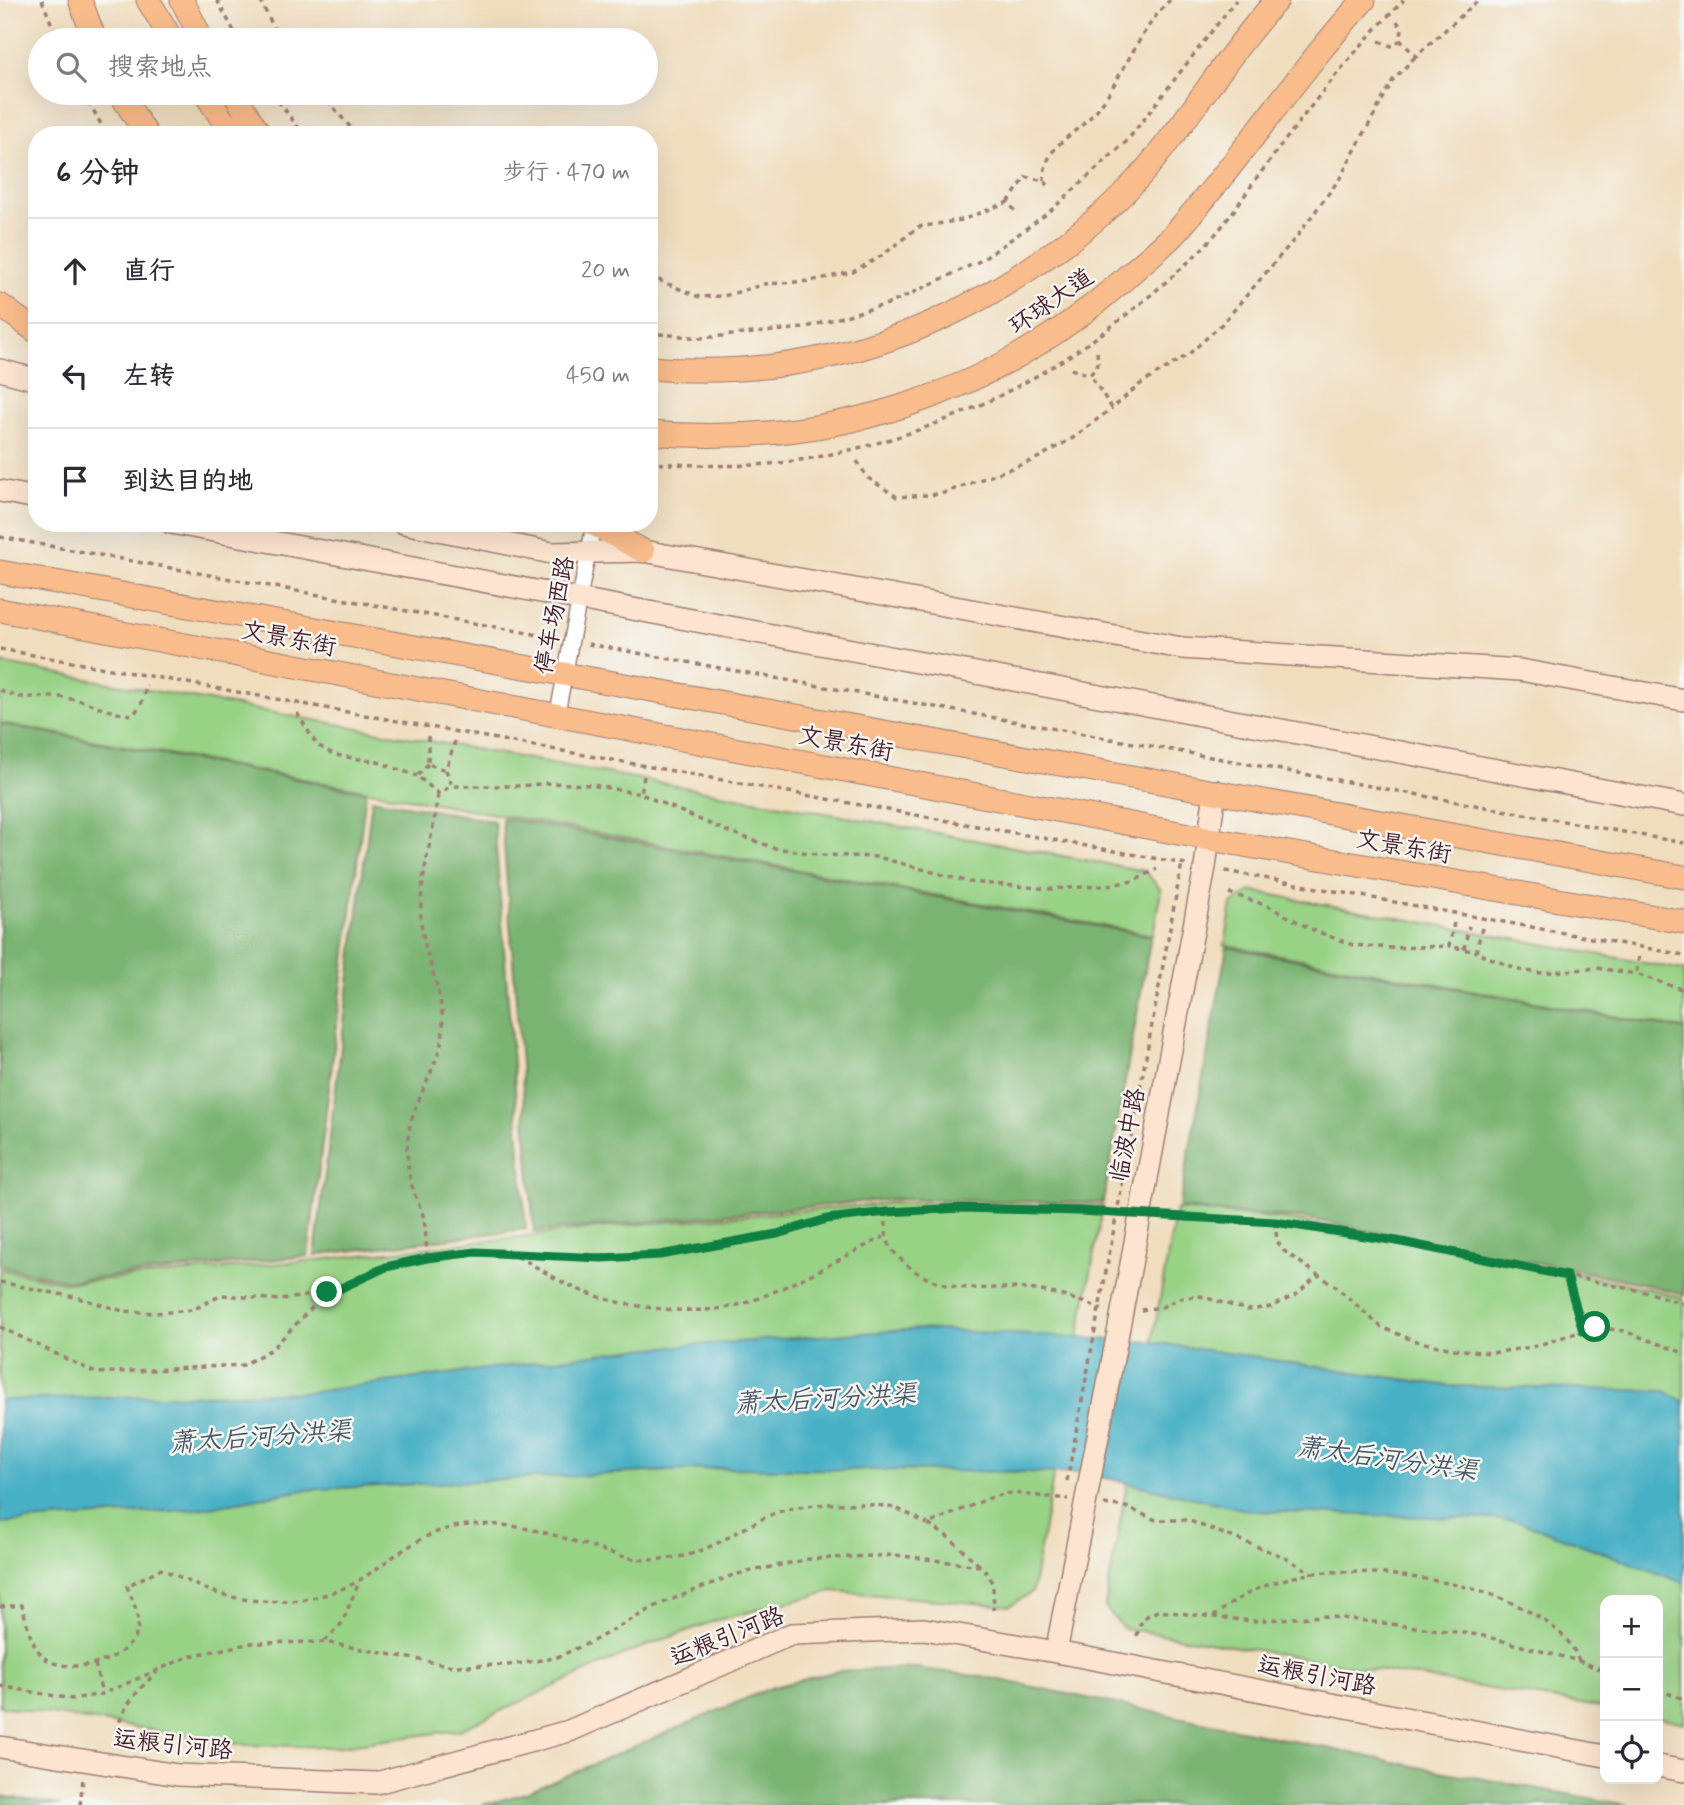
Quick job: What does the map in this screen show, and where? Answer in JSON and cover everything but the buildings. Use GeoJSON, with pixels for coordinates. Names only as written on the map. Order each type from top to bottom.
{"type":"FeatureCollection","features":[{"type":"Feature","properties":{"kind":"main road"},"geometry":{"type":"LineString","coordinates":[[80,0],[91,28]]}},
{"type":"Feature","properties":{"kind":"main road"},"geometry":{"type":"LineString","coordinates":[[148,0],[165,28]]}},
{"type":"Feature","properties":{"kind":"main road"},"geometry":{"type":"LineString","coordinates":[[182,0],[196,28]]}},
{"type":"Feature","properties":{"kind":"main road","name":"环球大道"},"geometry":{"type":"LineString","coordinates":[[658,368],[743,369],[821,359],[908,334],[968,307],[1002,288],[1078,236],[1112,206],[1147,168],[1277,0]]}},
{"type":"Feature","properties":{"kind":"main road","name":"环球大道"},"geometry":{"type":"LineString","coordinates":[[658,433],[726,436],[821,427],[905,406],[953,389],[995,370],[1035,347],[1109,293],[1176,232],[1323,46],[1364,0]]}},
{"type":"Feature","properties":{"kind":"main road"},"geometry":{"type":"LineString","coordinates":[[128,105],[141,126]]}},
{"type":"Feature","properties":{"kind":"main road"},"geometry":{"type":"LineString","coordinates":[[213,105],[229,126]]}},
{"type":"Feature","properties":{"kind":"main road"},"geometry":{"type":"LineString","coordinates":[[241,105],[254,126]]}},
{"type":"Feature","properties":{"kind":"main road"},"geometry":{"type":"LineString","coordinates":[[0,305],[28,325]]}},
{"type":"Feature","properties":{"kind":"main road"},"geometry":{"type":"LineString","coordinates":[[608,532],[643,551]]}},
{"type":"Feature","properties":{"kind":"main road","name":"文景东街"},"geometry":{"type":"LineString","coordinates":[[0,572],[1684,877]]}},
{"type":"Feature","properties":{"kind":"main road","name":"文景东街"},"geometry":{"type":"LineString","coordinates":[[0,610],[1210,839],[1684,922]]}},
{"type":"Feature","properties":{"kind":"street"},"geometry":{"type":"LineString","coordinates":[[0,370],[28,378]]}},
{"type":"Feature","properties":{"kind":"street"},"geometry":{"type":"LineString","coordinates":[[0,491],[28,497]]}},
{"type":"Feature","properties":{"kind":"street"},"geometry":{"type":"LineString","coordinates":[[219,532],[1684,805]]}},
{"type":"Feature","properties":{"kind":"street"},"geometry":{"type":"LineString","coordinates":[[448,532],[552,553],[643,551],[1182,648],[1520,670],[1684,700]]}},
{"type":"Feature","properties":{"kind":"street","name":"停车场西路"},"geometry":{"type":"LineString","coordinates":[[556,715],[592,532]]}},
{"type":"Feature","properties":{"kind":"street","name":"临波中路"},"geometry":{"type":"LineString","coordinates":[[1056,1652],[1205,867],[1215,792]]}},
{"type":"Feature","properties":{"kind":"street","name":"运粮引河路"},"geometry":{"type":"LineString","coordinates":[[0,1747],[178,1775],[376,1783],[569,1731],[792,1634],[925,1629],[1600,1755]]}},
{"type":"Feature","properties":{"kind":"street"},"geometry":{"type":"LineString","coordinates":[[1663,1767],[1684,1771]]}},
{"type":"Feature","properties":{"kind":"path"},"geometry":{"type":"LineString","coordinates":[[43,0],[54,28]]}},
{"type":"Feature","properties":{"kind":"path"},"geometry":{"type":"LineString","coordinates":[[217,0],[232,28]]}},
{"type":"Feature","properties":{"kind":"path"},"geometry":{"type":"LineString","coordinates":[[260,0],[274,28]]}},
{"type":"Feature","properties":{"kind":"path"},"geometry":{"type":"LineString","coordinates":[[1044,181],[1043,167],[1053,151],[1095,113],[1157,13],[1170,0]]}},
{"type":"Feature","properties":{"kind":"path"},"geometry":{"type":"LineString","coordinates":[[658,334],[702,338],[803,328],[891,303],[982,260],[1048,213],[1127,141],[1236,0]]}},
{"type":"Feature","properties":{"kind":"path"},"geometry":{"type":"LineString","coordinates":[[857,461],[868,478],[897,497],[941,494],[1034,460],[1073,438],[1139,385],[1189,354],[1223,323],[1298,235],[1340,178],[1393,80],[1479,0]]}},
{"type":"Feature","properties":{"kind":"path"},"geometry":{"type":"LineString","coordinates":[[1379,41],[1391,46],[1400,40],[1402,30],[1397,21]]}},
{"type":"Feature","properties":{"kind":"path"},"geometry":{"type":"LineString","coordinates":[[1400,40],[1416,56]]}},
{"type":"Feature","properties":{"kind":"path"},"geometry":{"type":"LineString","coordinates":[[91,105],[102,126]]}},
{"type":"Feature","properties":{"kind":"path"},"geometry":{"type":"LineString","coordinates":[[281,105],[297,126]]}},
{"type":"Feature","properties":{"kind":"path"},"geometry":{"type":"LineString","coordinates":[[331,105],[349,126]]}},
{"type":"Feature","properties":{"kind":"path"},"geometry":{"type":"LineString","coordinates":[[658,280],[699,297],[724,296],[765,284],[810,281],[853,272],[883,255],[918,227],[962,220],[1008,202],[1026,177],[1044,181],[1049,186]]}},
{"type":"Feature","properties":{"kind":"path"},"geometry":{"type":"LineString","coordinates":[[1008,202],[1016,212]]}},
{"type":"Feature","properties":{"kind":"path"},"geometry":{"type":"LineString","coordinates":[[1090,375],[1098,364],[1097,352]]}},
{"type":"Feature","properties":{"kind":"path"},"geometry":{"type":"LineString","coordinates":[[1071,369],[1090,375],[1112,408]]}},
{"type":"Feature","properties":{"kind":"path"},"geometry":{"type":"LineString","coordinates":[[0,537],[1684,843]]}},
{"type":"Feature","properties":{"kind":"path"},"geometry":{"type":"LineString","coordinates":[[0,649],[1684,955]]}},
{"type":"Feature","properties":{"kind":"path"},"geometry":{"type":"LineString","coordinates":[[0,690],[20,697],[60,697],[82,701],[116,713],[133,715],[141,705],[148,685]]}},
{"type":"Feature","properties":{"kind":"path"},"geometry":{"type":"LineString","coordinates":[[297,713],[317,745],[335,755],[378,762],[417,776],[438,793]]}},
{"type":"Feature","properties":{"kind":"path"},"geometry":{"type":"LineString","coordinates":[[417,776],[428,764],[428,736]]}},
{"type":"Feature","properties":{"kind":"path"},"geometry":{"type":"LineString","coordinates":[[452,786],[446,770],[456,741]]}},
{"type":"Feature","properties":{"kind":"path"},"geometry":{"type":"LineString","coordinates":[[428,764],[446,770]]}},
{"type":"Feature","properties":{"kind":"path"},"geometry":{"type":"LineString","coordinates":[[641,794],[645,776]]}},
{"type":"Feature","properties":{"kind":"path"},"geometry":{"type":"LineString","coordinates":[[438,793],[452,786],[551,783],[592,785],[641,794],[726,831],[775,848],[823,855],[878,857],[970,882],[1050,889],[1101,886],[1134,881],[1157,869]]}},
{"type":"Feature","properties":{"kind":"path"},"geometry":{"type":"LineString","coordinates":[[427,1258],[423,1215],[412,1187],[407,1149],[409,1128],[438,1052],[443,1031],[440,1005],[421,924],[424,870],[436,817],[438,793]]}},
{"type":"Feature","properties":{"kind":"path","name":"临波中路"},"geometry":{"type":"LineString","coordinates":[[1067,1481],[1181,863]]}},
{"type":"Feature","properties":{"kind":"path"},"geometry":{"type":"LineString","coordinates":[[1229,893],[1268,906],[1313,930],[1353,945],[1392,948],[1449,946],[1476,952],[1519,970],[1540,973],[1598,968],[1636,974],[1684,990]]}},
{"type":"Feature","properties":{"kind":"path"},"geometry":{"type":"LineString","coordinates":[[1449,946],[1454,923]]}},
{"type":"Feature","properties":{"kind":"path"},"geometry":{"type":"LineString","coordinates":[[1464,949],[1469,926]]}},
{"type":"Feature","properties":{"kind":"path"},"geometry":{"type":"LineString","coordinates":[[1476,952],[1482,928]]}},
{"type":"Feature","properties":{"kind":"path"},"geometry":{"type":"LineString","coordinates":[[1636,974],[1639,957]]}},
{"type":"Feature","properties":{"kind":"path"},"geometry":{"type":"LineString","coordinates":[[0,1282],[79,1298],[123,1311],[156,1313],[192,1310],[222,1295],[280,1300],[335,1291],[386,1267],[427,1258],[476,1252],[601,1258],[660,1255],[777,1234],[827,1219],[887,1212],[962,1208],[1275,1222],[1397,1241],[1650,1293],[1684,1304]]}},
{"type":"Feature","properties":{"kind":"path"},"geometry":{"type":"LineString","coordinates":[[887,1212],[884,1237],[897,1256],[917,1274],[940,1285],[970,1289],[1034,1290],[1072,1298],[1104,1310]]}},
{"type":"Feature","properties":{"kind":"path"},"geometry":{"type":"LineString","coordinates":[[1275,1222],[1277,1241],[1284,1251],[1334,1285],[1381,1327],[1415,1341],[1491,1353],[1532,1347],[1595,1327],[1624,1331],[1684,1353]]}},
{"type":"Feature","properties":{"kind":"path"},"geometry":{"type":"LineString","coordinates":[[515,1255],[574,1288],[632,1305],[674,1311],[725,1307],[766,1294],[801,1280],[884,1237]]}},
{"type":"Feature","properties":{"kind":"path"},"geometry":{"type":"LineString","coordinates":[[1133,1311],[1162,1307],[1180,1298],[1200,1296],[1247,1310],[1271,1307],[1296,1295],[1318,1275]]}},
{"type":"Feature","properties":{"kind":"path"},"geometry":{"type":"LineString","coordinates":[[1567,1276],[1583,1331]]}},
{"type":"Feature","properties":{"kind":"path"},"geometry":{"type":"LineString","coordinates":[[0,1328],[96,1373],[243,1365],[272,1349],[327,1292]]}},
{"type":"Feature","properties":{"kind":"path"},"geometry":{"type":"LineString","coordinates":[[1062,1508],[1065,1495]]}},
{"type":"Feature","properties":{"kind":"path"},"geometry":{"type":"LineString","coordinates":[[0,1607],[23,1605],[29,1632],[38,1650],[47,1660],[65,1667],[95,1664],[122,1653],[133,1641],[139,1624],[127,1586],[159,1569],[235,1598],[268,1603],[337,1592],[360,1580],[425,1536],[458,1526],[506,1524],[648,1560],[696,1553],[776,1512],[819,1505],[864,1504],[897,1509],[928,1524]]}},
{"type":"Feature","properties":{"kind":"path"},"geometry":{"type":"LineString","coordinates":[[0,1686],[72,1699],[102,1694],[190,1656],[253,1643],[324,1642],[452,1666],[531,1662],[555,1658],[593,1641],[658,1605],[733,1575],[809,1559],[895,1555],[979,1566],[990,1576],[995,1589],[993,1610]]}},
{"type":"Feature","properties":{"kind":"path"},"geometry":{"type":"LineString","coordinates":[[1213,1617],[1236,1599],[1264,1584],[1312,1573],[1364,1572],[1454,1584],[1498,1596],[1548,1623],[1575,1648],[1579,1661]]}},
{"type":"Feature","properties":{"kind":"path"},"geometry":{"type":"LineString","coordinates":[[324,1642],[342,1623],[360,1580]]}},
{"type":"Feature","properties":{"kind":"path"},"geometry":{"type":"LineString","coordinates":[[1137,1636],[1140,1622],[1148,1614],[1159,1611],[1251,1621],[1325,1616],[1480,1635],[1600,1669]]}},
{"type":"Feature","properties":{"kind":"path"},"geometry":{"type":"LineString","coordinates":[[95,1664],[102,1694]]}},
{"type":"Feature","properties":{"kind":"path"},"geometry":{"type":"LineString","coordinates":[[116,1731],[133,1695],[158,1670]]}},
{"type":"Feature","properties":{"kind":"path"},"geometry":{"type":"LineString","coordinates":[[1663,1692],[1684,1699]]}},
{"type":"Feature","properties":{"kind":"path"},"geometry":{"type":"LineString","coordinates":[[80,1805],[86,1761]]}},
{"type":"Feature","properties":{"kind":"green space"},"geometry":{"type":"Polygon","coordinates":[[[0,663],[1145,871],[1161,890],[1153,935],[0,723],[0,663]]]}},
{"type":"Feature","properties":{"kind":"green space"},"geometry":{"type":"Polygon","coordinates":[[[0,724],[366,792],[308,1256],[68,1281],[0,1266],[0,724]]]}},
{"type":"Feature","properties":{"kind":"green space"},"geometry":{"type":"Polygon","coordinates":[[[372,799],[494,821],[526,1229],[315,1255],[372,799]]]}},
{"type":"Feature","properties":{"kind":"green space"},"geometry":{"type":"Polygon","coordinates":[[[502,818],[1151,936],[1103,1203],[893,1199],[534,1232],[502,818]]]}},
{"type":"Feature","properties":{"kind":"green space"},"geometry":{"type":"Polygon","coordinates":[[[1251,891],[1684,970],[1684,1029],[1225,945],[1232,904],[1251,891]]]}},
{"type":"Feature","properties":{"kind":"green space"},"geometry":{"type":"Polygon","coordinates":[[[1227,947],[1684,1030],[1684,1295],[1642,1283],[1309,1219],[1179,1208],[1227,947]]]}},
{"type":"Feature","properties":{"kind":"green space"},"geometry":{"type":"Polygon","coordinates":[[[893,1203],[1103,1206],[1032,1592],[1010,1606],[832,1591],[717,1620],[627,1653],[459,1730],[333,1747],[245,1745],[0,1706],[0,1269],[66,1283],[318,1260],[597,1228],[893,1203]]]}},
{"type":"Feature","properties":{"kind":"green space"},"geometry":{"type":"Polygon","coordinates":[[[1176,1209],[1284,1219],[1398,1238],[1650,1289],[1684,1299],[1684,1723],[1663,1718],[1663,1595],[1600,1595],[1600,1707],[1123,1628],[1105,1607],[1176,1209]]]}},
{"type":"Feature","properties":{"kind":"green space"},"geometry":{"type":"Polygon","coordinates":[[[915,1668],[991,1678],[1423,1768],[1628,1805],[482,1805],[526,1793],[773,1687],[838,1671],[915,1668]]]}},
{"type":"Feature","properties":{"kind":"green space"},"geometry":{"type":"Polygon","coordinates":[[[0,1796],[61,1805],[0,1805],[0,1796]]]}},
{"type":"Feature","properties":{"kind":"water","name":"萧太后河分洪渠"},"geometry":{"type":"Polygon","coordinates":[[[921,1329],[1152,1342],[1449,1386],[1665,1391],[1684,1402],[1684,1583],[1516,1520],[1251,1511],[1084,1473],[726,1468],[304,1490],[198,1509],[0,1523],[0,1400],[311,1392],[636,1349],[921,1329]]]}},
{"type":"Feature","properties":{"kind":"route"},"geometry":{"type":"LineString","coordinates":[[327,1292],[335,1291],[386,1267],[427,1258],[476,1252],[601,1258],[660,1255],[777,1234],[827,1219],[887,1212],[962,1208],[1079,1211],[1275,1222],[1397,1241],[1567,1276],[1583,1331],[1595,1327]]}}]}
